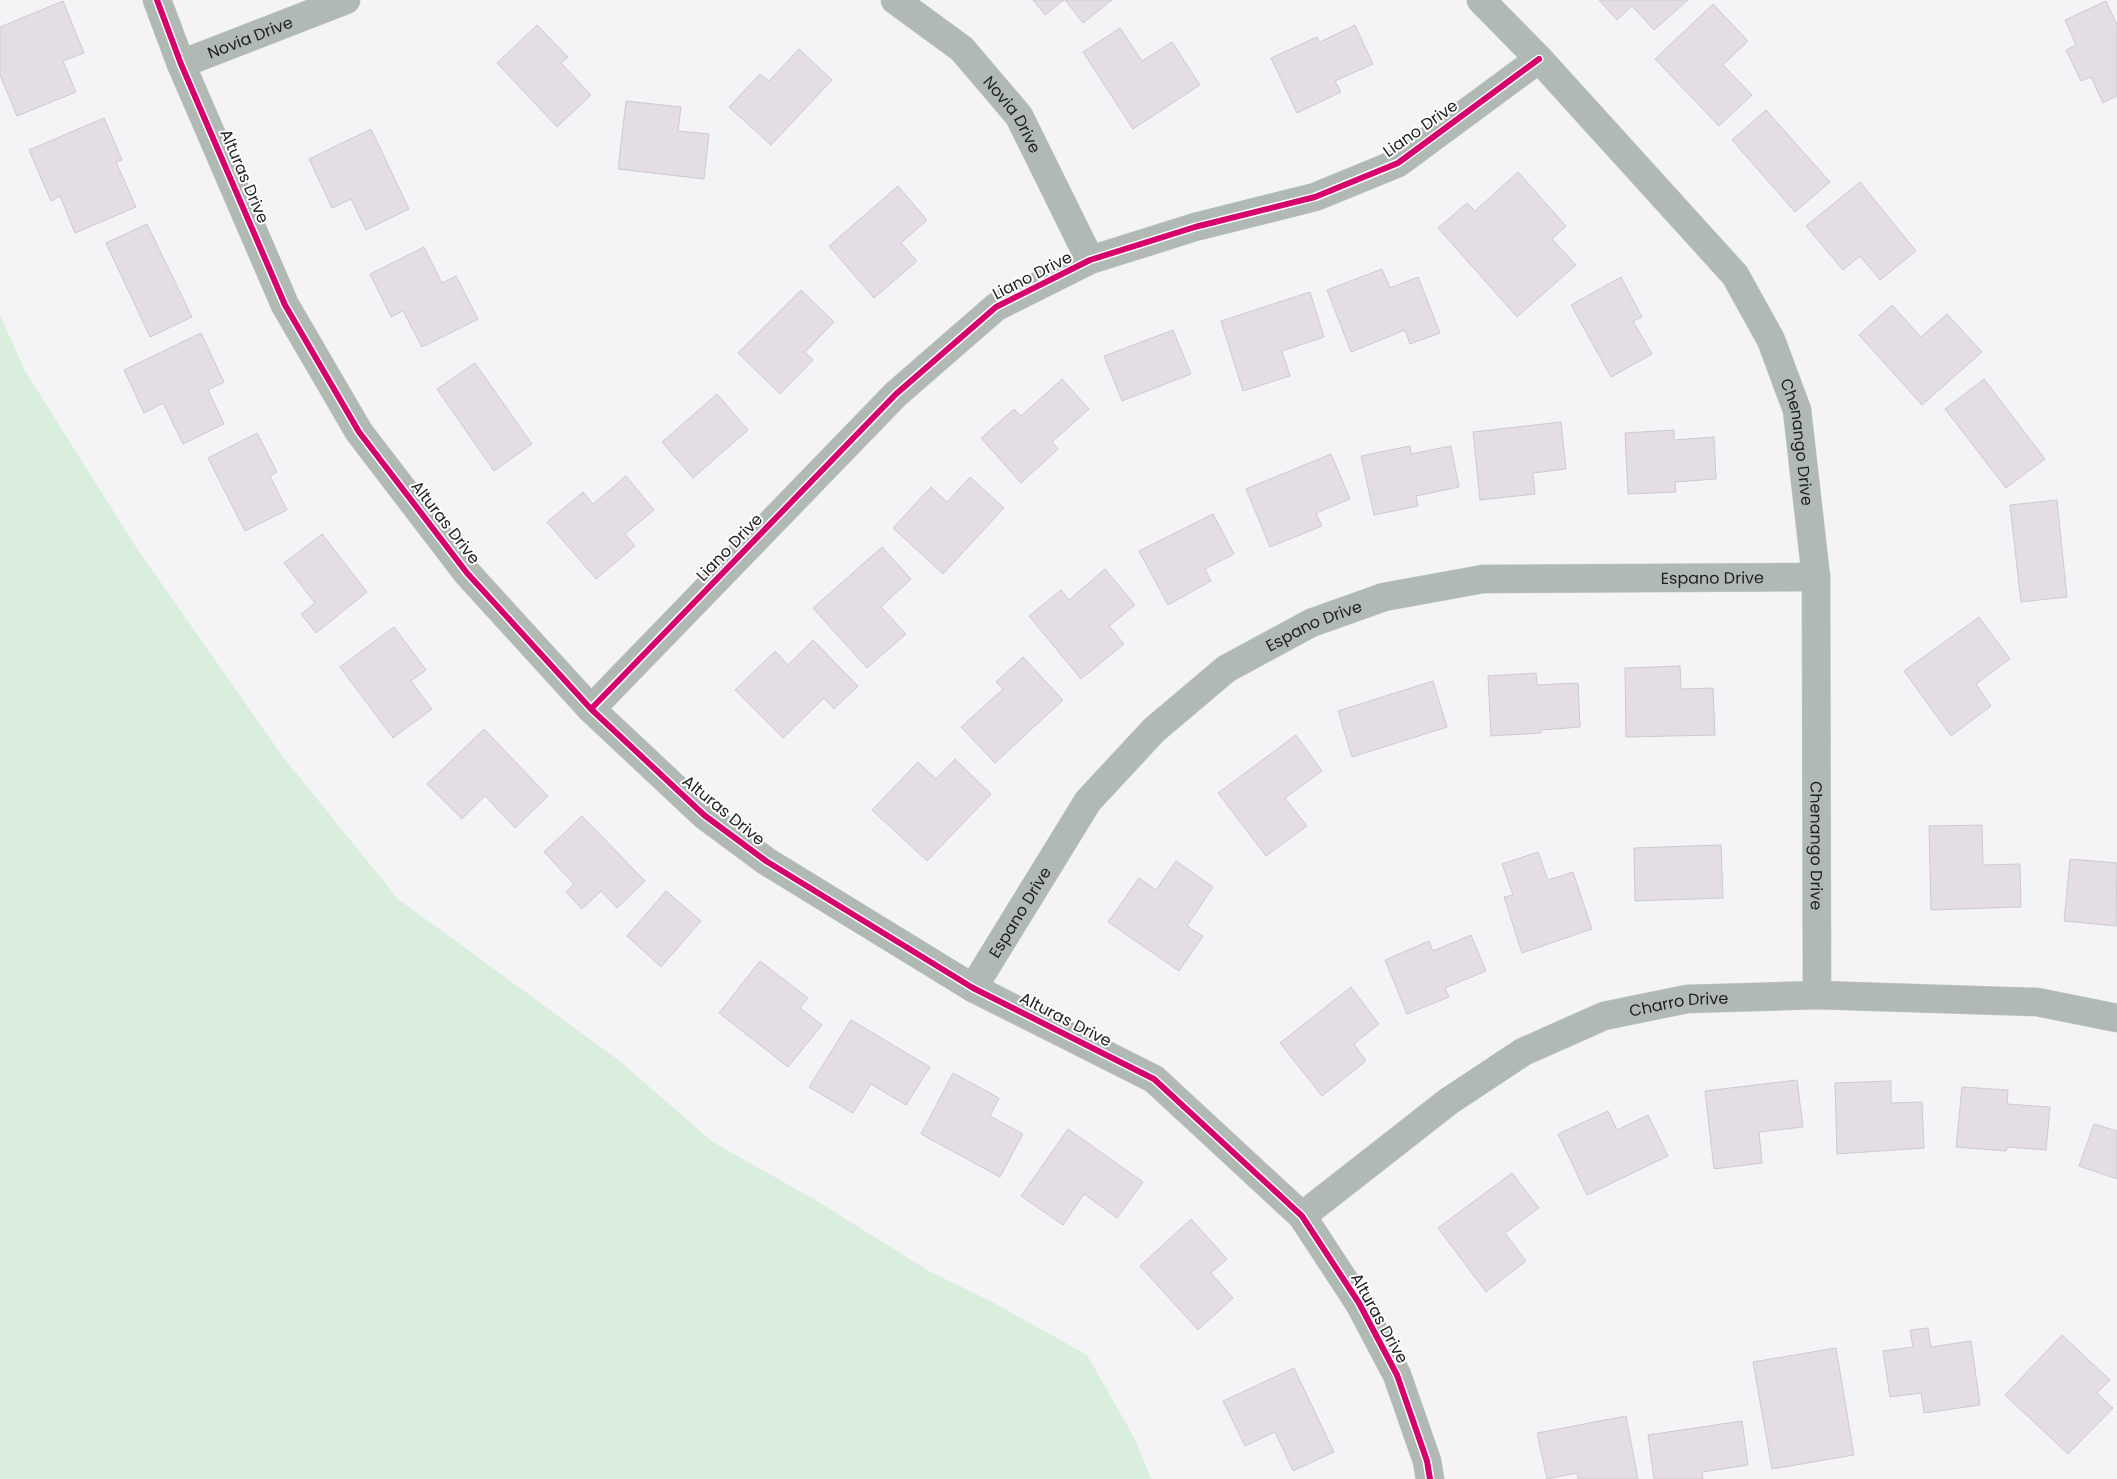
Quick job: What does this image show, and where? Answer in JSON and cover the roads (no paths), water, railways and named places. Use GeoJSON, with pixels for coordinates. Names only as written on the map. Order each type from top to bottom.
{"type":"FeatureCollection","features":[{"type":"Feature","properties":{"kind":"street","name":"Alturas Drive"},"geometry":{"type":"LineString","coordinates":[[157,0],[181,64],[285,305],[359,432],[467,573],[591,709],[704,816],[758,855],[973,988],[1154,1078],[1302,1216],[1359,1303],[1397,1375],[1427,1461],[1430,1479]]}},
{"type":"Feature","properties":{"kind":"street","name":"Novia Drive"},"geometry":{"type":"LineString","coordinates":[[181,64],[346,0]]}},
{"type":"Feature","properties":{"kind":"street","name":"Novia Drive"},"geometry":{"type":"LineString","coordinates":[[895,0],[962,49],[1019,116],[1090,260]]}},
{"type":"Feature","properties":{"kind":"street","name":"Chenango Drive"},"geometry":{"type":"LineString","coordinates":[[1481,0],[1539,59],[1734,275],[1771,340],[1797,410],[1816,577],[1817,995]]}},
{"type":"Feature","properties":{"kind":"street","name":"Liano Drive"},"geometry":{"type":"LineString","coordinates":[[591,709],[896,394],[996,308],[1090,260],[1195,226],[1315,197],[1398,163],[1539,59]]}},
{"type":"Feature","properties":{"kind":"street","name":"Espano Drive"},"geometry":{"type":"LineString","coordinates":[[973,988],[1088,801],[1154,730],[1226,668],[1311,623],[1384,597],[1482,580],[1816,577]]}},
{"type":"Feature","properties":{"kind":"street","name":"Charro Drive"},"geometry":{"type":"LineString","coordinates":[[1302,1216],[1449,1101],[1523,1052],[1604,1016],[1687,1000],[1817,995],[2037,1002],[2117,1018]]}}]}
